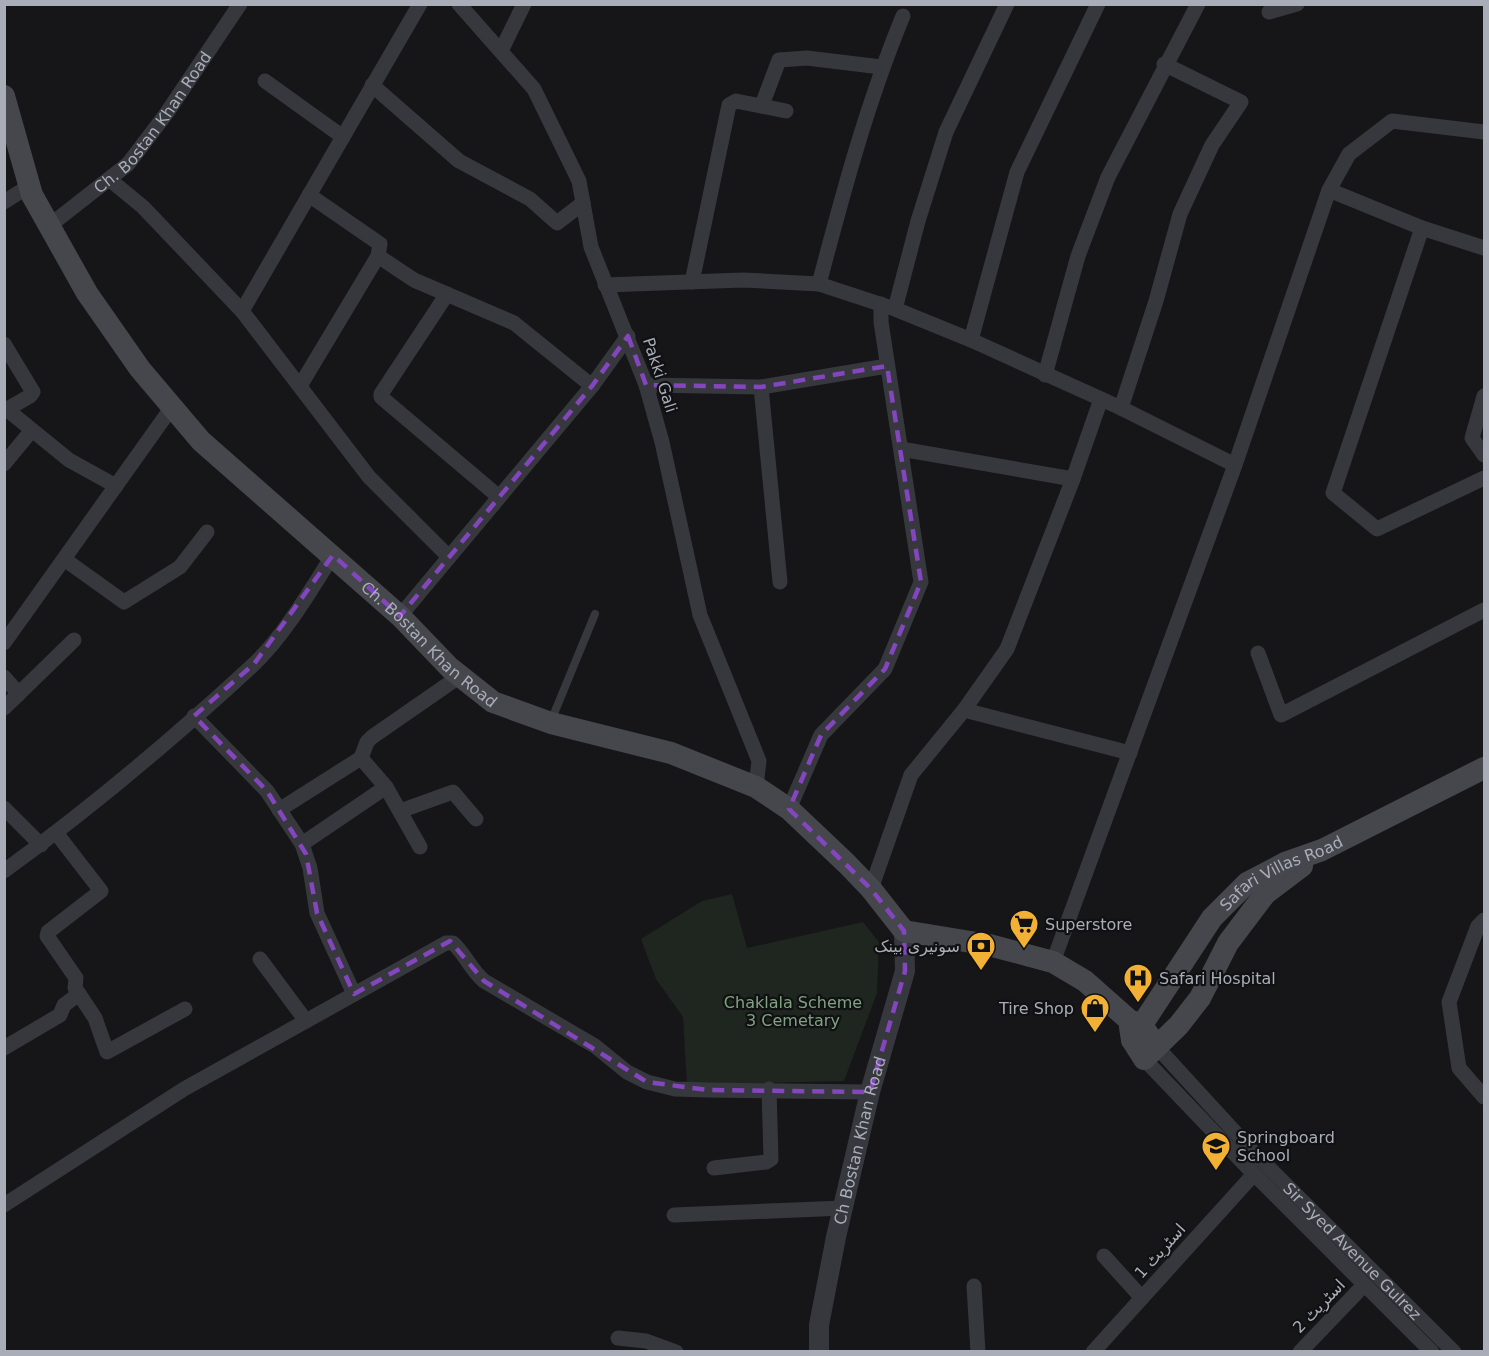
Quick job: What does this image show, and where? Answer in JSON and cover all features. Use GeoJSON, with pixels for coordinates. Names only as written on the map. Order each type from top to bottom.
{"type":"FeatureCollection","features":[{"type":"Feature","properties":{"kind":"main road","name":"Ch. Bostan Khan Road"},"geometry":{"type":"LineString","coordinates":[[4,96],[29,186],[87,293],[140,369],[201,441],[333,555],[400,616],[460,676],[493,702],[550,723],[671,753],[756,787],[789,809],[871,889],[904,931]]}},
{"type":"Feature","properties":{"kind":"main road","name":"Safari Villas Road"},"geometry":{"type":"LineString","coordinates":[[1141,1038],[1212,918],[1247,884],[1285,862],[1322,850],[1485,768]]}},
{"type":"Feature","properties":{"kind":"main road"},"geometry":{"type":"LineString","coordinates":[[1141,1038],[1179,1024],[1200,998],[1228,943],[1265,894],[1322,850]]}},
{"type":"Feature","properties":{"kind":"main road","name":"Sir Syed Avenue Gulrez"},"geometry":{"type":"LineString","coordinates":[[904,931],[989,945],[1053,962],[1084,981],[1141,1038]]}},
{"type":"Feature","properties":{"kind":"street","name":"Ch. Bostan Khan Road"},"geometry":{"type":"LineString","coordinates":[[49,226],[128,164],[166,114],[240,4]]}},
{"type":"Feature","properties":{"kind":"street"},"geometry":{"type":"LineString","coordinates":[[242,311],[420,4]]}},
{"type":"Feature","properties":{"kind":"street","name":"Pakki Gali"},"geometry":{"type":"LineString","coordinates":[[459,4],[534,88],[579,181],[591,247],[646,385],[662,442],[700,615],[759,761],[756,787]]}},
{"type":"Feature","properties":{"kind":"street"},"geometry":{"type":"LineString","coordinates":[[501,51],[524,4]]}},
{"type":"Feature","properties":{"kind":"street"},"geometry":{"type":"LineString","coordinates":[[789,809],[821,735],[885,669],[921,582],[881,322],[918,221],[946,132],[1007,4]]}},
{"type":"Feature","properties":{"kind":"street"},"geometry":{"type":"LineString","coordinates":[[971,340],[1017,172],[1098,4]]}},
{"type":"Feature","properties":{"kind":"street"},"geometry":{"type":"LineString","coordinates":[[1046,375],[1078,256],[1104,187],[1164,64],[1197,4]]}},
{"type":"Feature","properties":{"kind":"street"},"geometry":{"type":"LineString","coordinates":[[1269,12],[1297,4]]}},
{"type":"Feature","properties":{"kind":"street"},"geometry":{"type":"LineString","coordinates":[[819,284],[842,198],[882,67],[903,16]]}},
{"type":"Feature","properties":{"kind":"street"},"geometry":{"type":"LineString","coordinates":[[762,105],[779,60],[807,58],[882,67]]}},
{"type":"Feature","properties":{"kind":"street"},"geometry":{"type":"LineString","coordinates":[[1121,408],[1156,301],[1180,214],[1212,145],[1241,102],[1164,64]]}},
{"type":"Feature","properties":{"kind":"street"},"geometry":{"type":"LineString","coordinates":[[265,81],[343,136]]}},
{"type":"Feature","properties":{"kind":"street"},"geometry":{"type":"LineString","coordinates":[[372,85],[459,162],[530,199],[556,223],[583,203]]}},
{"type":"Feature","properties":{"kind":"street"},"geometry":{"type":"LineString","coordinates":[[692,282],[729,105],[736,101],[786,111]]}},
{"type":"Feature","properties":{"kind":"street"},"geometry":{"type":"LineString","coordinates":[[1053,962],[1235,465],[1329,190],[1349,154],[1392,121],[1485,132]]}},
{"type":"Feature","properties":{"kind":"street"},"geometry":{"type":"LineString","coordinates":[[109,179],[143,207],[242,311],[369,477],[449,557]]}},
{"type":"Feature","properties":{"kind":"street"},"geometry":{"type":"LineString","coordinates":[[4,202],[29,186]]}},
{"type":"Feature","properties":{"kind":"street"},"geometry":{"type":"LineString","coordinates":[[1329,190],[1422,228],[1485,248]]}},
{"type":"Feature","properties":{"kind":"street"},"geometry":{"type":"LineString","coordinates":[[300,386],[378,256],[380,244],[309,195]]}},
{"type":"Feature","properties":{"kind":"street"},"geometry":{"type":"LineString","coordinates":[[1422,228],[1333,493],[1377,530],[1485,478]]}},
{"type":"Feature","properties":{"kind":"street"},"geometry":{"type":"LineString","coordinates":[[378,256],[414,280],[514,323],[592,386]]}},
{"type":"Feature","properties":{"kind":"street"},"geometry":{"type":"LineString","coordinates":[[605,285],[743,280],[819,284],[888,307],[971,340],[1121,408],[1235,465]]}},
{"type":"Feature","properties":{"kind":"street"},"geometry":{"type":"LineString","coordinates":[[447,294],[381,394],[381,398],[499,497]]}},
{"type":"Feature","properties":{"kind":"street"},"geometry":{"type":"LineString","coordinates":[[400,616],[592,386],[628,336]]}},
{"type":"Feature","properties":{"kind":"street"},"geometry":{"type":"LineString","coordinates":[[4,344],[33,392],[9,408],[69,460],[116,486]]}},
{"type":"Feature","properties":{"kind":"street"},"geometry":{"type":"LineString","coordinates":[[646,385],[761,387],[887,366]]}},
{"type":"Feature","properties":{"kind":"street"},"geometry":{"type":"LineString","coordinates":[[761,387],[780,582]]}},
{"type":"Feature","properties":{"kind":"street"},"geometry":{"type":"LineString","coordinates":[[1485,396],[1472,438],[1485,455]]}},
{"type":"Feature","properties":{"kind":"street"},"geometry":{"type":"LineString","coordinates":[[871,889],[911,775],[964,710],[1007,649],[1073,479],[1101,399]]}},
{"type":"Feature","properties":{"kind":"street"},"geometry":{"type":"LineString","coordinates":[[4,643],[172,407]]}},
{"type":"Feature","properties":{"kind":"street"},"geometry":{"type":"LineString","coordinates":[[4,464],[32,430]]}},
{"type":"Feature","properties":{"kind":"street"},"geometry":{"type":"LineString","coordinates":[[901,449],[1073,479]]}},
{"type":"Feature","properties":{"kind":"street"},"geometry":{"type":"LineString","coordinates":[[64,559],[124,602],[180,567],[207,532]]}},
{"type":"Feature","properties":{"kind":"street"},"geometry":{"type":"LineString","coordinates":[[4,871],[57,834],[254,664],[302,604],[333,555]]}},
{"type":"Feature","properties":{"kind":"street"},"geometry":{"type":"LineString","coordinates":[[1258,653],[1281,715],[1485,610]]}},
{"type":"Feature","properties":{"kind":"street"},"geometry":{"type":"LineString","coordinates":[[4,708],[74,640]]}},
{"type":"Feature","properties":{"kind":"street"},"geometry":{"type":"LineString","coordinates":[[4,676],[20,694]]}},
{"type":"Feature","properties":{"kind":"street"},"geometry":{"type":"LineString","coordinates":[[279,810],[361,758],[367,742],[372,737],[460,676]]}},
{"type":"Feature","properties":{"kind":"street"},"geometry":{"type":"LineString","coordinates":[[964,710],[1130,753]]}},
{"type":"Feature","properties":{"kind":"street"},"geometry":{"type":"LineString","coordinates":[[194,716],[267,791],[302,844],[310,868],[317,913],[354,994]]}},
{"type":"Feature","properties":{"kind":"street"},"geometry":{"type":"LineString","coordinates":[[361,758],[386,787],[420,847]]}},
{"type":"Feature","properties":{"kind":"street"},"geometry":{"type":"LineString","coordinates":[[302,844],[386,787]]}},
{"type":"Feature","properties":{"kind":"street"},"geometry":{"type":"LineString","coordinates":[[400,811],[453,792],[476,819]]}},
{"type":"Feature","properties":{"kind":"street"},"geometry":{"type":"LineString","coordinates":[[4,808],[41,845]]}},
{"type":"Feature","properties":{"kind":"street"},"geometry":{"type":"LineString","coordinates":[[57,834],[101,891],[48,932],[47,936],[76,978],[74,984],[95,1018],[107,1052],[185,1009]]}},
{"type":"Feature","properties":{"kind":"street"},"geometry":{"type":"LineString","coordinates":[[1485,920],[1478,926],[1449,1002],[1459,1068],[1485,1097]]}},
{"type":"Feature","properties":{"kind":"street","name":"Ch Bostan Khan Road"},"geometry":{"type":"LineString","coordinates":[[819,1352],[819,1325],[836,1237],[870,1092],[905,972],[904,931]]}},
{"type":"Feature","properties":{"kind":"street"},"geometry":{"type":"LineString","coordinates":[[4,1205],[184,1089],[446,943],[453,943],[461,950],[474,972],[484,981],[595,1046],[627,1072],[647,1082],[675,1089],[870,1092]]}},
{"type":"Feature","properties":{"kind":"street"},"geometry":{"type":"LineString","coordinates":[[261,959],[306,1021]]}},
{"type":"Feature","properties":{"kind":"street"},"geometry":{"type":"LineString","coordinates":[[4,1048],[60,1016],[64,1005],[79,994]]}},
{"type":"Feature","properties":{"kind":"street","name":"Sir Syed Avenue Gulrez"},"geometry":{"type":"LineString","coordinates":[[1141,1038],[1254,1174],[1432,1352]]}},
{"type":"Feature","properties":{"kind":"street","name":"Sir Syed Avenue Gulrez"},"geometry":{"type":"LineString","coordinates":[[1141,1038],[1454,1352]]}},
{"type":"Feature","properties":{"kind":"street"},"geometry":{"type":"LineString","coordinates":[[714,1168],[766,1162],[771,1159],[769,1089]]}},
{"type":"Feature","properties":{"kind":"street","name":"اسٹریٹ 1"},"geometry":{"type":"LineString","coordinates":[[1093,1352],[1254,1174]]}},
{"type":"Feature","properties":{"kind":"street"},"geometry":{"type":"LineString","coordinates":[[674,1215],[844,1208]]}},
{"type":"Feature","properties":{"kind":"street"},"geometry":{"type":"LineString","coordinates":[[1104,1256],[1142,1298]]}},
{"type":"Feature","properties":{"kind":"street","name":"اسٹریٹ 2"},"geometry":{"type":"LineString","coordinates":[[1300,1352],[1364,1285]]}},
{"type":"Feature","properties":{"kind":"street"},"geometry":{"type":"LineString","coordinates":[[974,1286],[978,1352]]}},
{"type":"Feature","properties":{"kind":"street"},"geometry":{"type":"LineString","coordinates":[[618,1338],[646,1341],[676,1352]]}},
{"type":"Feature","properties":{"kind":"lane"},"geometry":{"type":"LineString","coordinates":[[550,723],[594,614]]}},
{"type":"Feature","properties":{"kind":"highlighted area"},"geometry":{"type":"Polygon","coordinates":[[[628,336],[646,385],[761,387],[887,366],[921,582],[885,669],[821,735],[789,809],[871,889],[904,931],[905,971],[870,1092],[708,1090],[647,1082],[484,981],[450,941],[354,994],[317,913],[306,854],[267,791],[194,716],[254,664],[333,555],[400,616],[592,386],[628,336]]]}},
{"type":"Feature","properties":{"kind":"green space","name":"Chaklala Scheme 3 Cemetary"},"geometry":{"type":"Polygon","coordinates":[[[732,894],[747,948],[863,922],[879,942],[877,993],[844,1081],[687,1085],[683,1017],[656,979],[641,939],[702,901],[732,894]]]}},
{"type":"Feature","properties":{"kind":"place","name":"Superstore"},"geometry":{"type":"Point","coordinates":[1024,950]}},
{"type":"Feature","properties":{"kind":"place","name":"سونیری بینک"},"geometry":{"type":"Point","coordinates":[981,972]}},
{"type":"Feature","properties":{"kind":"place","name":"Safari Hospital"},"geometry":{"type":"Point","coordinates":[1138,1004]}},
{"type":"Feature","properties":{"kind":"place","name":"Tire Shop"},"geometry":{"type":"Point","coordinates":[1095,1034]}},
{"type":"Feature","properties":{"kind":"place","name":"Springboard School"},"geometry":{"type":"Point","coordinates":[1216,1172]}}]}
